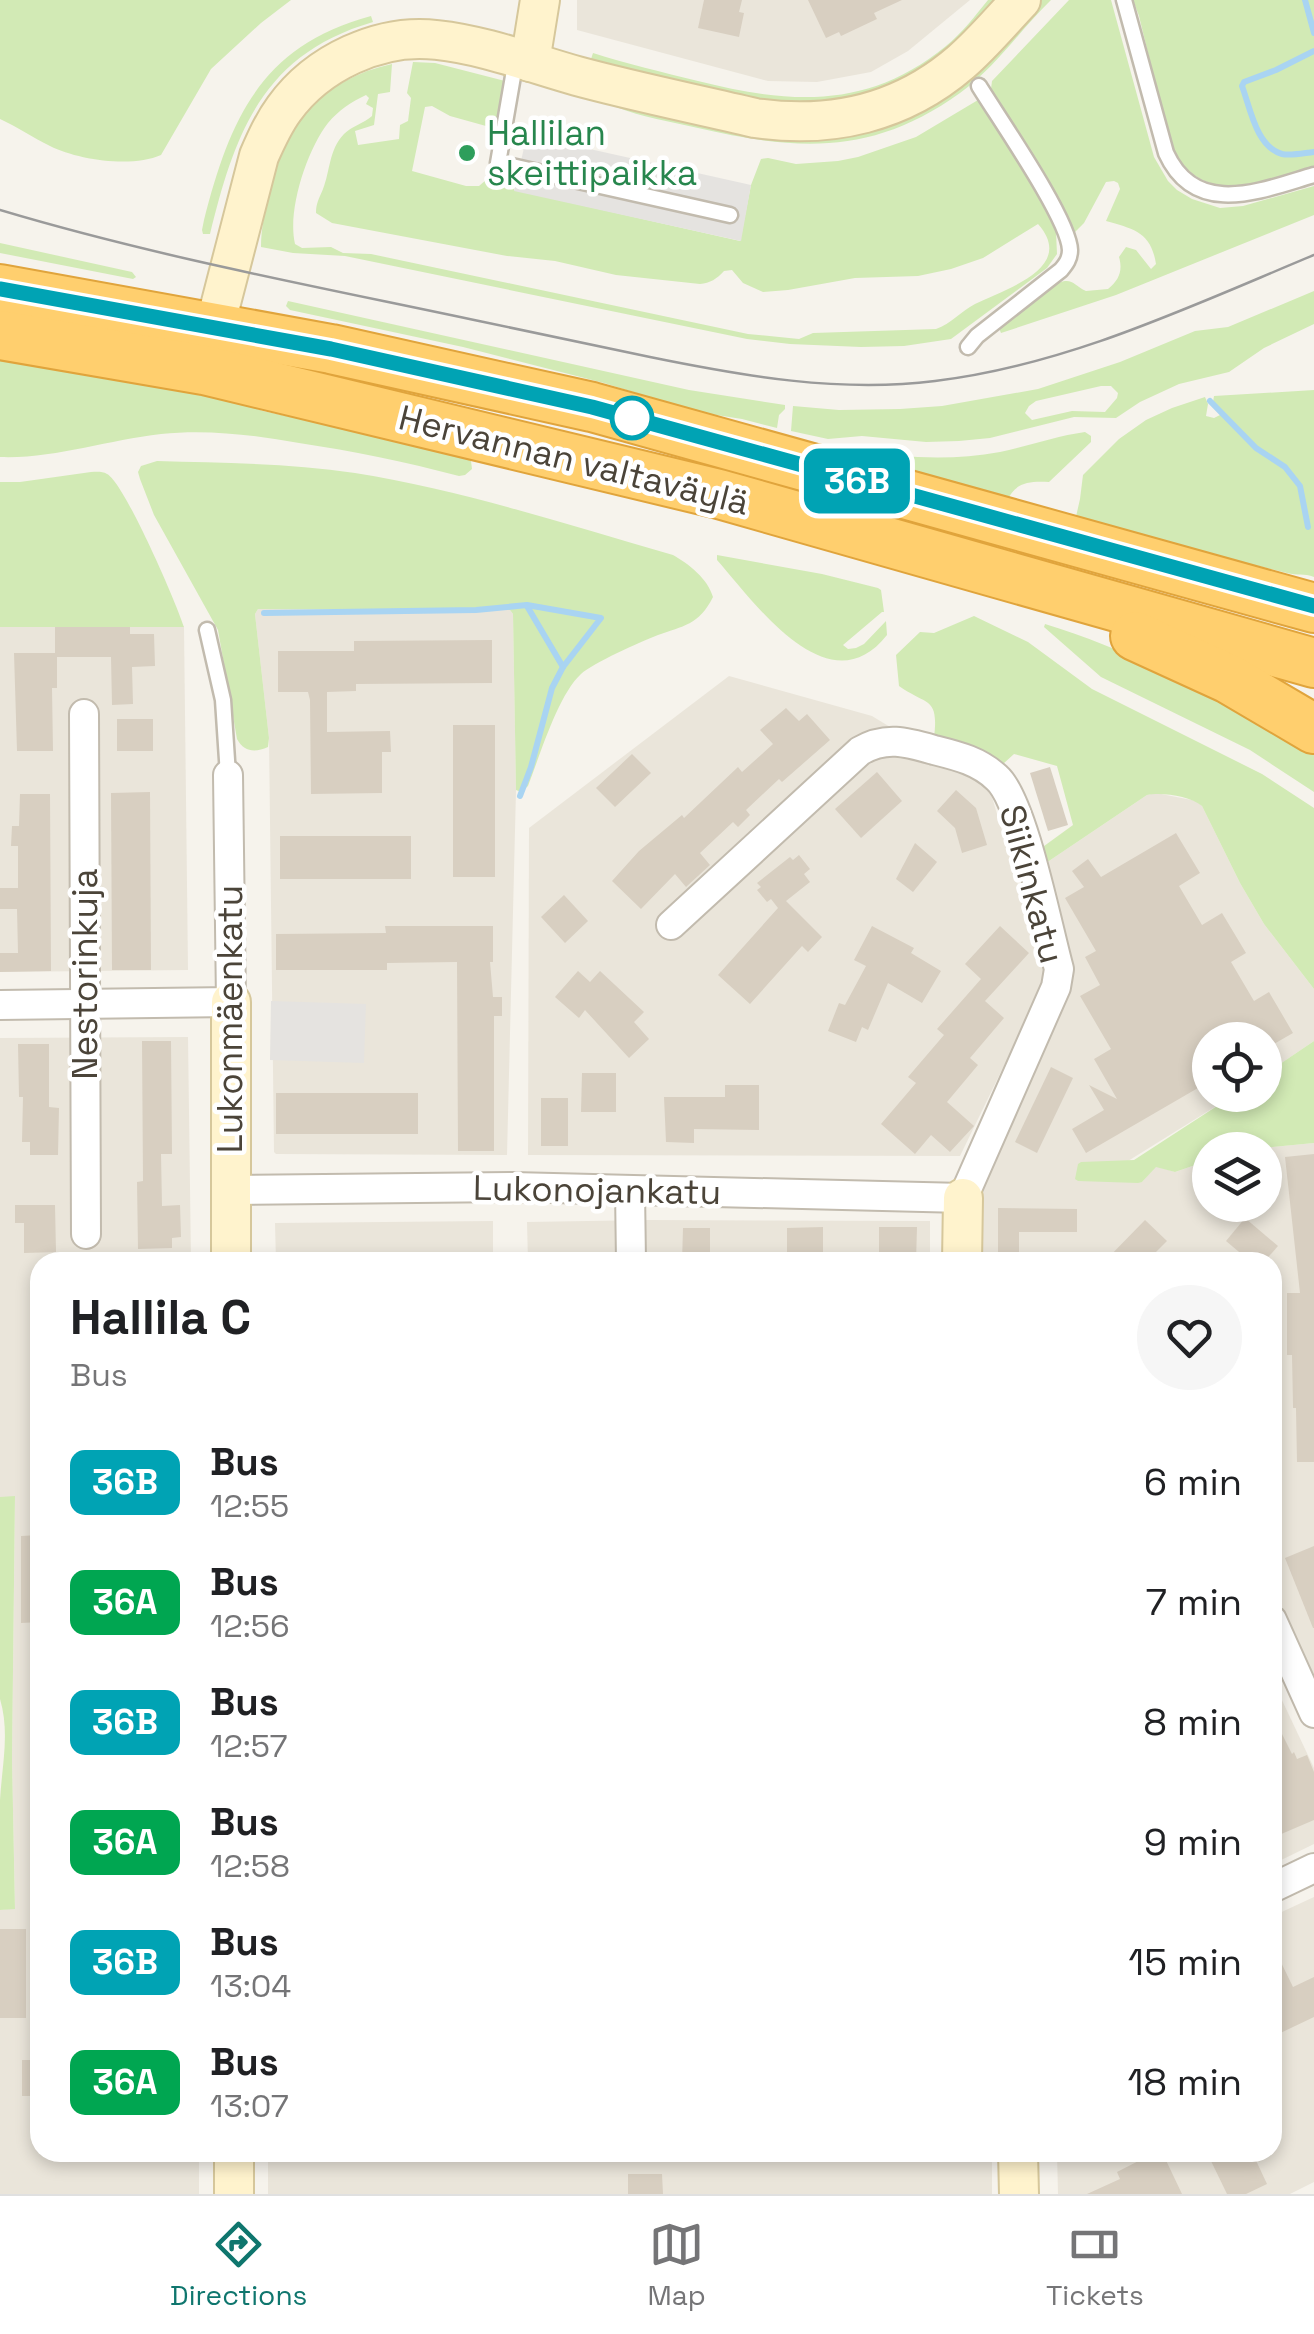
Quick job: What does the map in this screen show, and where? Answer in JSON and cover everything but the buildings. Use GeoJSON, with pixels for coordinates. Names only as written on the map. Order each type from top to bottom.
{"type":"FeatureCollection","features":[{"type":"Feature","properties":{"kind":"highway","name":"Hervannan valtaväylä"},"geometry":{"type":"LineString","coordinates":[[0,290],[1314,663]]}},
{"type":"Feature","properties":{"kind":"highway","name":"Hervannan valtaväylä"},"geometry":{"type":"LineString","coordinates":[[0,334],[209,349],[331,349],[592,407],[1310,606]]}},
{"type":"Feature","properties":{"kind":"highway"},"geometry":{"type":"LineString","coordinates":[[942,558],[1155,644],[1229,679],[1314,729]]}},
{"type":"Feature","properties":{"kind":"main road"},"geometry":{"type":"LineString","coordinates":[[523,60],[540,0]]}},
{"type":"Feature","properties":{"kind":"main road"},"geometry":{"type":"LineString","coordinates":[[209,349],[258,156],[270,130],[284,108],[314,78],[348,56],[379,45],[436,39],[755,118],[782,122],[836,120],[900,102],[934,83],[961,62],[1021,0]]}},
{"type":"Feature","properties":{"kind":"main road","name":"Lukonmäenkatu"},"geometry":{"type":"LineString","coordinates":[[231,1002],[231,1252]]}},
{"type":"Feature","properties":{"kind":"main road"},"geometry":{"type":"LineString","coordinates":[[962,1252],[963,1198]]}},
{"type":"Feature","properties":{"kind":"main road"},"geometry":{"type":"LineString","coordinates":[[234,2162],[234,2194]]}},
{"type":"Feature","properties":{"kind":"main road"},"geometry":{"type":"LineString","coordinates":[[1018,2162],[1019,2194]]}},
{"type":"Feature","properties":{"kind":"street","name":"Nestorinkuja"},"geometry":{"type":"LineString","coordinates":[[84,714],[86,1234]]}},
{"type":"Feature","properties":{"kind":"street","name":"Siikinkatu"},"geometry":{"type":"LineString","coordinates":[[671,925],[873,743],[896,741],[957,756],[996,776],[1006,787],[1019,817],[1059,969],[1056,987],[963,1198]]}},
{"type":"Feature","properties":{"kind":"street","name":"Lukonmäenkatu"},"geometry":{"type":"LineString","coordinates":[[228,775],[231,1002]]}},
{"type":"Feature","properties":{"kind":"street"},"geometry":{"type":"LineString","coordinates":[[0,1005],[231,1002]]}},
{"type":"Feature","properties":{"kind":"street","name":"Lukonojankatu"},"geometry":{"type":"LineString","coordinates":[[231,1190],[512,1187],[963,1198]]}},
{"type":"Feature","properties":{"kind":"street"},"geometry":{"type":"LineString","coordinates":[[630,1190],[631,1252]]}},
{"type":"Feature","properties":{"kind":"street"},"geometry":{"type":"LineString","coordinates":[[1282,1642],[1314,1713]]}},
{"type":"Feature","properties":{"kind":"street"},"geometry":{"type":"LineString","coordinates":[[1282,1883],[1314,1868]]}},
{"type":"Feature","properties":{"kind":"lane"},"geometry":{"type":"LineString","coordinates":[[1124,0],[1166,154],[1184,179],[1204,191],[1230,196],[1314,175]]}},
{"type":"Feature","properties":{"kind":"lane"},"geometry":{"type":"LineString","coordinates":[[523,60],[498,162],[730,215]]}},
{"type":"Feature","properties":{"kind":"lane"},"geometry":{"type":"LineString","coordinates":[[968,347],[1060,270],[1068,262],[1070,252],[1052,205],[979,86]]}},
{"type":"Feature","properties":{"kind":"lane"},"geometry":{"type":"LineString","coordinates":[[207,630],[222,700],[228,775]]}},
{"type":"Feature","properties":{"kind":"shaded area"},"geometry":{"type":"Polygon","coordinates":[[[577,0],[970,0],[908,51],[871,72],[817,82],[768,81],[577,30],[577,0]]]}},
{"type":"Feature","properties":{"kind":"shaded area"},"geometry":{"type":"Polygon","coordinates":[[[527,135],[751,185],[741,241],[514,191],[527,135]]]}},
{"type":"Feature","properties":{"kind":"shaded area"},"geometry":{"type":"Polygon","coordinates":[[[258,609],[510,610],[513,614],[516,790],[507,1155],[274,1152],[269,738],[255,614],[258,609]]]}},
{"type":"Feature","properties":{"kind":"shaded area"},"geometry":{"type":"Polygon","coordinates":[[[0,627],[184,627],[188,970],[0,972],[0,627]]]}},
{"type":"Feature","properties":{"kind":"shaded area"},"geometry":{"type":"Polygon","coordinates":[[[729,676],[872,716],[989,787],[1046,979],[960,1156],[528,1155],[529,828],[729,676]]]}},
{"type":"Feature","properties":{"kind":"shaded area"},"geometry":{"type":"Polygon","coordinates":[[[1156,793],[1197,801],[1264,924],[1314,989],[1314,1041],[1282,1063],[1282,1022],[1192,1022],[1192,1112],[1207,1112],[1128,1161],[1142,1182],[1156,1166],[1175,1172],[1192,1166],[1192,1222],[1282,1222],[1282,1146],[1314,1143],[1314,1675],[1282,1607],[1282,1252],[981,1252],[982,1176],[1067,991],[1043,865],[1147,795],[1156,793]]]}},
{"type":"Feature","properties":{"kind":"shaded area"},"geometry":{"type":"Polygon","coordinates":[[[271,1001],[366,1004],[364,1063],[270,1060],[271,1001]]]}},
{"type":"Feature","properties":{"kind":"shaded area"},"geometry":{"type":"Polygon","coordinates":[[[188,1037],[191,1252],[30,1252],[30,2162],[199,2162],[199,2194],[0,2194],[0,1910],[15,1908],[15,1497],[0,1497],[0,1038],[188,1037]]]}},
{"type":"Feature","properties":{"kind":"shaded area"},"geometry":{"type":"Polygon","coordinates":[[[493,1221],[493,1252],[276,1252],[275,1223],[493,1221]]]}},
{"type":"Feature","properties":{"kind":"shaded area"},"geometry":{"type":"Polygon","coordinates":[[[930,1221],[930,1252],[528,1252],[527,1222],[930,1221]]]}},
{"type":"Feature","properties":{"kind":"shaded area"},"geometry":{"type":"Polygon","coordinates":[[[1282,1700],[1314,1768],[1314,1844],[1282,1860],[1282,1700]]]}},
{"type":"Feature","properties":{"kind":"shaded area"},"geometry":{"type":"Polygon","coordinates":[[[1314,1897],[1314,2182],[1290,2194],[1058,2194],[1057,2162],[1282,2162],[1282,1912],[1314,1897]]]}},
{"type":"Feature","properties":{"kind":"shaded area"},"geometry":{"type":"Polygon","coordinates":[[[268,2162],[992,2162],[992,2194],[268,2194],[268,2162]]]}},
{"type":"Feature","properties":{"kind":"green space"},"geometry":{"type":"Polygon","coordinates":[[[0,0],[291,0],[211,69],[161,155],[121,162],[62,151],[0,119],[0,0]]]}},
{"type":"Feature","properties":{"kind":"green space"},"geometry":{"type":"Polygon","coordinates":[[[988,0],[1002,0],[966,41],[895,90],[798,109],[590,62],[593,53],[732,89],[796,97],[827,96],[887,82],[917,67],[952,41],[988,0]]]}},
{"type":"Feature","properties":{"kind":"green space"},"geometry":{"type":"Polygon","coordinates":[[[1039,0],[1051,0],[973,83],[928,114],[865,138],[802,144],[769,141],[616,107],[617,104],[812,135],[1039,0]]]}},
{"type":"Feature","properties":{"kind":"green space"},"geometry":{"type":"Polygon","coordinates":[[[1069,0],[1111,0],[1154,157],[1177,190],[1220,208],[1243,206],[1314,186],[1314,215],[1116,295],[1001,333],[999,328],[1058,283],[1070,281],[1086,291],[1108,289],[1119,275],[1119,257],[1126,247],[1136,250],[1151,269],[1156,264],[1150,245],[1140,233],[1106,221],[1120,189],[1114,181],[1106,182],[1084,223],[1071,232],[1060,204],[991,89],[992,81],[1069,0]]]}},
{"type":"Feature","properties":{"kind":"green space"},"geometry":{"type":"Polygon","coordinates":[[[1133,0],[1314,0],[1314,166],[1231,186],[1213,184],[1196,176],[1181,162],[1169,140],[1133,0]]]}},
{"type":"Feature","properties":{"kind":"green space"},"geometry":{"type":"Polygon","coordinates":[[[371,16],[373,22],[335,36],[305,54],[280,76],[244,131],[210,234],[203,234],[226,149],[256,91],[277,66],[303,46],[334,29],[371,16]]]}},
{"type":"Feature","properties":{"kind":"green space"},"geometry":{"type":"Polygon","coordinates":[[[413,62],[435,63],[505,81],[492,140],[486,137],[486,126],[450,116],[432,106],[425,107],[412,171],[466,186],[479,186],[486,180],[515,184],[514,190],[740,241],[751,185],[761,159],[796,164],[858,157],[916,137],[978,100],[1043,204],[1056,232],[1057,254],[1047,268],[951,339],[861,347],[747,339],[345,256],[261,247],[276,169],[296,126],[310,109],[346,81],[392,64],[390,92],[378,94],[374,125],[355,131],[358,145],[399,139],[400,125],[408,121],[411,98],[407,93],[413,62]],[[366,95],[336,114],[313,149],[294,215],[295,244],[302,248],[331,247],[343,253],[371,254],[748,334],[799,339],[813,333],[936,329],[1032,275],[1049,253],[1048,239],[1038,224],[983,258],[951,269],[763,292],[743,283],[732,270],[700,284],[616,275],[332,223],[316,213],[317,204],[339,140],[372,116],[373,108],[366,104],[366,95]]]}},
{"type":"Feature","properties":{"kind":"green space"},"geometry":{"type":"Polygon","coordinates":[[[0,243],[132,272],[136,277],[0,253],[0,243]]]}},
{"type":"Feature","properties":{"kind":"green space"},"geometry":{"type":"Polygon","coordinates":[[[1314,291],[1314,324],[1264,348],[1229,372],[1179,384],[1116,418],[1074,417],[990,438],[959,441],[862,436],[828,439],[791,431],[793,406],[900,409],[942,406],[1038,389],[1120,362],[1195,331],[1228,327],[1314,291]],[[1111,386],[1036,401],[1025,413],[1032,420],[1072,411],[1105,412],[1117,398],[1118,393],[1111,386]]]}},
{"type":"Feature","properties":{"kind":"green space"},"geometry":{"type":"Polygon","coordinates":[[[288,301],[689,390],[785,405],[785,409],[779,415],[777,428],[697,412],[604,383],[463,347],[290,310],[286,306],[288,301]]]}},
{"type":"Feature","properties":{"kind":"green space"},"geometry":{"type":"Polygon","coordinates":[[[0,354],[205,392],[263,411],[465,458],[471,461],[472,469],[459,476],[339,450],[213,433],[161,434],[40,455],[0,457],[0,354]]]}},
{"type":"Feature","properties":{"kind":"green space"},"geometry":{"type":"Polygon","coordinates":[[[1314,390],[1314,577],[1075,521],[1083,475],[1119,439],[1146,420],[1205,397],[1206,416],[1214,418],[1224,413],[1213,402],[1214,396],[1314,390]]]}},
{"type":"Feature","properties":{"kind":"green space"},"geometry":{"type":"Polygon","coordinates":[[[1085,432],[1091,436],[1091,442],[1049,482],[1024,484],[1007,501],[855,453],[964,457],[1085,432]]]}},
{"type":"Feature","properties":{"kind":"green space"},"geometry":{"type":"Polygon","coordinates":[[[157,461],[331,470],[475,499],[673,555],[697,573],[713,597],[690,623],[629,648],[581,674],[557,710],[528,786],[521,792],[516,790],[510,610],[258,609],[255,614],[269,738],[268,747],[250,750],[237,739],[218,630],[154,515],[140,479],[141,466],[157,461]]]}},
{"type":"Feature","properties":{"kind":"green space"},"geometry":{"type":"Polygon","coordinates":[[[91,472],[107,474],[125,498],[184,627],[0,627],[0,482],[91,472]]]}},
{"type":"Feature","properties":{"kind":"green space"},"geometry":{"type":"Polygon","coordinates":[[[717,555],[878,588],[884,612],[843,645],[848,649],[864,644],[886,621],[887,635],[865,655],[841,661],[818,655],[772,622],[717,560],[717,555]]]}},
{"type":"Feature","properties":{"kind":"green space"},"geometry":{"type":"Polygon","coordinates":[[[974,616],[1028,642],[1092,689],[1262,774],[1314,808],[1314,989],[1264,924],[1197,803],[1176,796],[1147,795],[1043,865],[1040,849],[1073,825],[1057,766],[1014,754],[1003,764],[986,754],[934,738],[933,708],[899,686],[896,655],[920,632],[934,633],[974,616]]]}},
{"type":"Feature","properties":{"kind":"green space"},"geometry":{"type":"Polygon","coordinates":[[[1045,624],[1149,664],[1314,747],[1314,792],[1250,750],[1101,677],[1045,624]]]}},
{"type":"Feature","properties":{"kind":"green space"},"geometry":{"type":"Polygon","coordinates":[[[1314,1041],[1314,1143],[1282,1146],[1282,1132],[1192,1132],[1192,1166],[1175,1172],[1156,1167],[1138,1183],[1075,1179],[1081,1162],[1134,1160],[1208,1112],[1282,1112],[1282,1063],[1314,1041]]]}},
{"type":"Feature","properties":{"kind":"green space"},"geometry":{"type":"Polygon","coordinates":[[[15,1496],[15,1909],[0,1910],[0,1800],[5,1737],[0,1699],[0,1497],[15,1496]]]}},
{"type":"Feature","properties":{"kind":"waterway"},"geometry":{"type":"LineString","coordinates":[[1305,0],[1314,33]]}},
{"type":"Feature","properties":{"kind":"waterway"},"geometry":{"type":"LineString","coordinates":[[1314,51],[1242,86],[1255,125],[1273,150],[1293,155],[1314,152]]}},
{"type":"Feature","properties":{"kind":"waterway"},"geometry":{"type":"LineString","coordinates":[[1210,401],[1256,448],[1285,467],[1300,486],[1308,527]]}},
{"type":"Feature","properties":{"kind":"waterway"},"geometry":{"type":"LineString","coordinates":[[264,613],[476,610],[527,605],[601,618],[563,667],[552,688],[520,796]]}},
{"type":"Feature","properties":{"kind":"waterway"},"geometry":{"type":"LineString","coordinates":[[527,606],[563,667]]}},
{"type":"Feature","properties":{"kind":"tram line"},"geometry":{"type":"LineString","coordinates":[[0,210],[178,257],[650,357],[827,384],[935,381],[1033,362],[1128,331],[1314,255]]}},
{"type":"Feature","properties":{"kind":"bus line","name":"36B"},"geometry":{"type":"LineString","coordinates":[[0,289],[331,349],[592,407],[1314,606]]}},
{"type":"Feature","properties":{"kind":"place","name":"Hallilan skeittipaikka"},"geometry":{"type":"Point","coordinates":[467,153]}}]}
